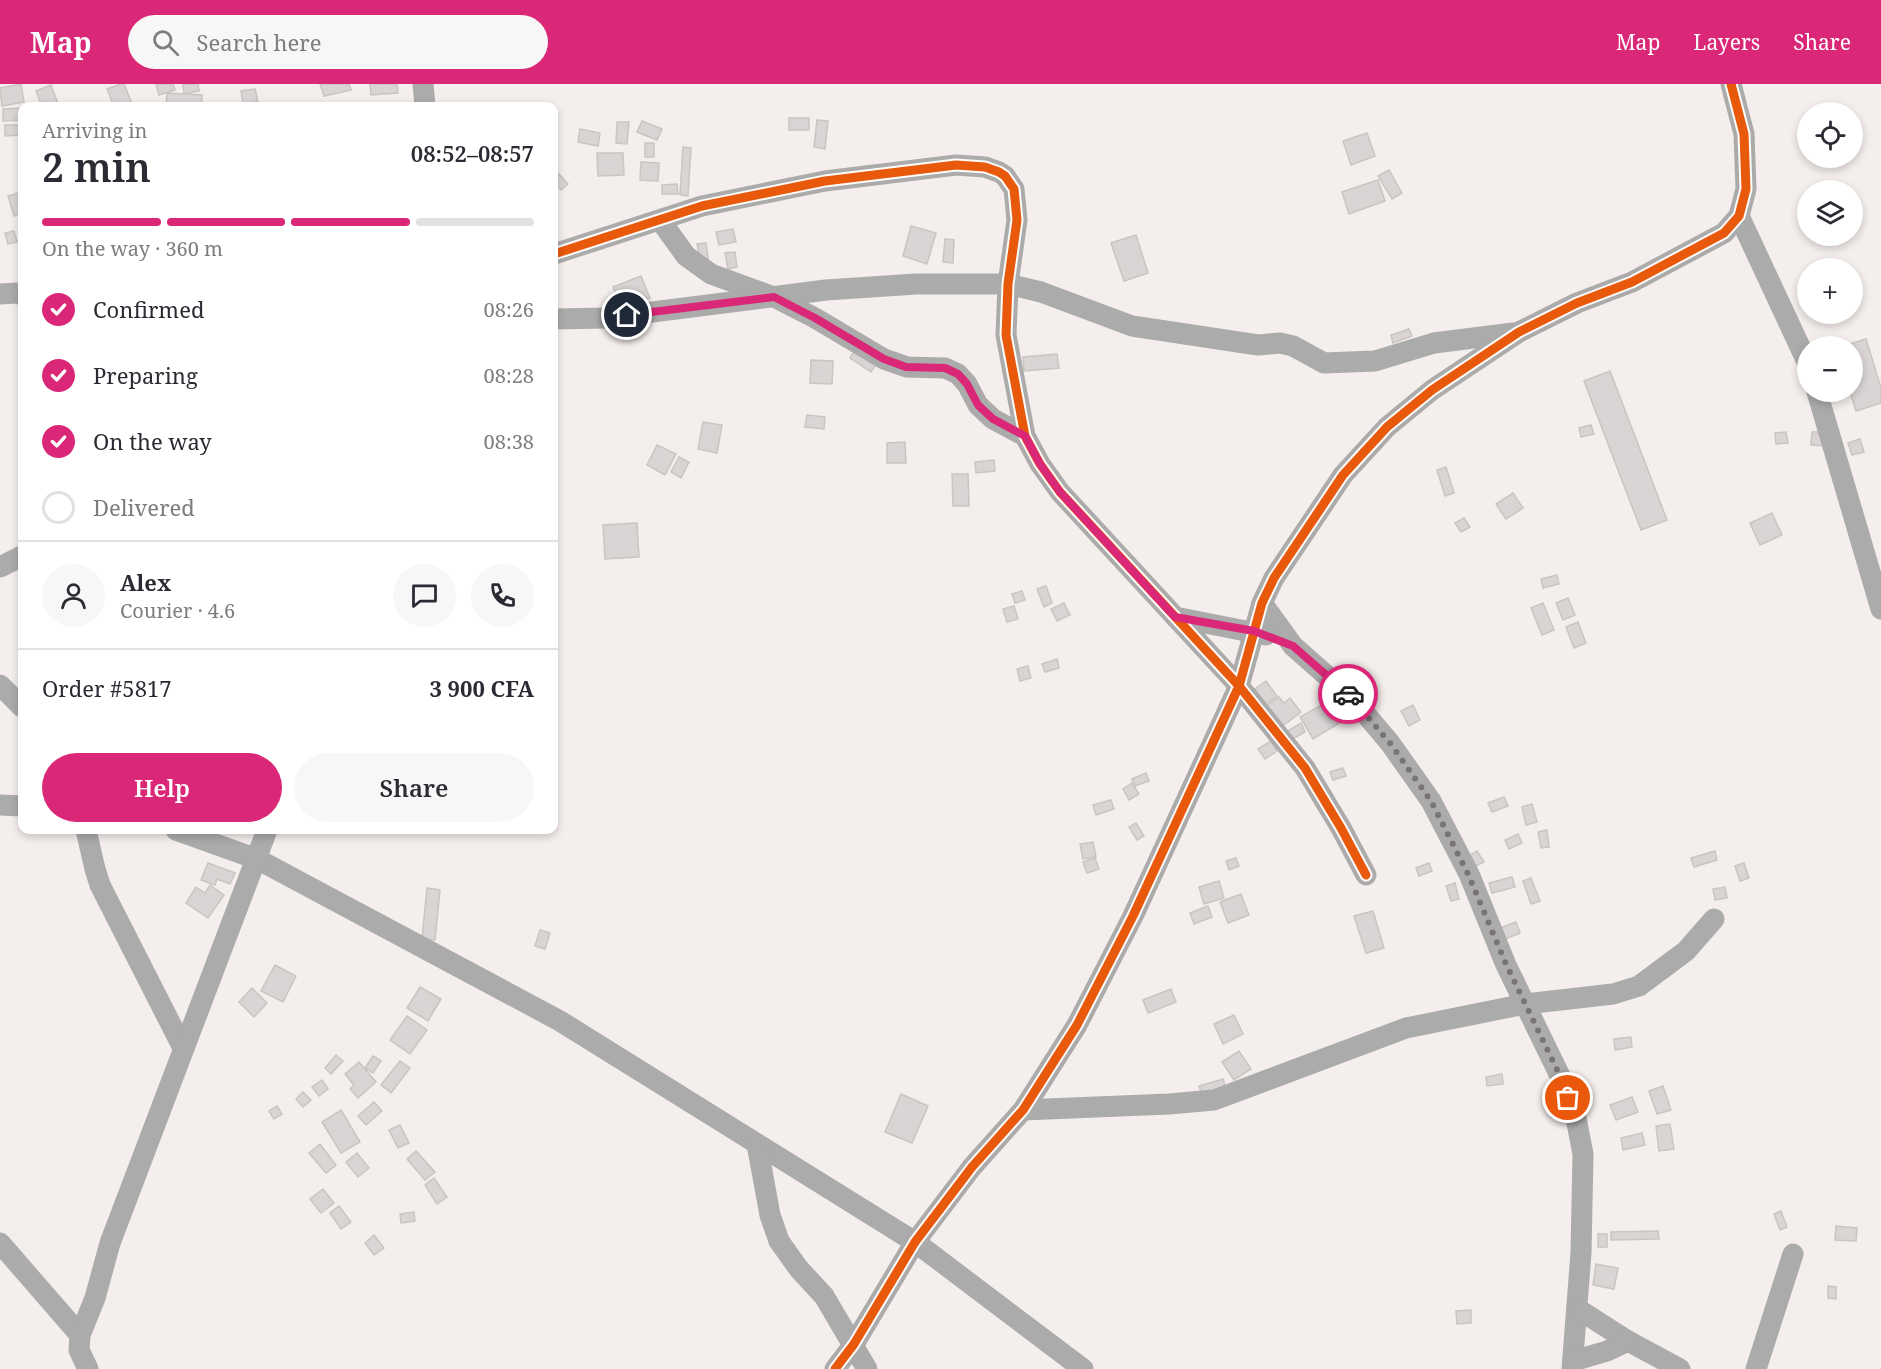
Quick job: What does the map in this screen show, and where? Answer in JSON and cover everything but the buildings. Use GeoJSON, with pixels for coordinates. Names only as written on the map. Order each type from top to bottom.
{"type":"FeatureCollection","features":[{"type":"Feature","properties":{"kind":"street"},"geometry":{"type":"LineString","coordinates":[[423,84],[425,102]]}},
{"type":"Feature","properties":{"kind":"street"},"geometry":{"type":"LineString","coordinates":[[835,1369],[854,1344],[915,1242],[972,1167],[1023,1110],[1077,1025],[1128,926],[1239,686],[1262,603],[1274,578],[1343,475],[1387,427],[1432,390],[1520,332],[1577,303],[1632,282],[1724,233],[1739,216],[1746,189],[1744,134],[1731,84]]}},
{"type":"Feature","properties":{"kind":"street"},"geometry":{"type":"LineString","coordinates":[[558,253],[702,206],[825,182],[956,165],[985,167],[1005,176],[1014,189],[1017,220],[1008,284],[1006,335],[1025,436],[1040,464],[1060,492],[1239,686],[1305,768],[1366,875]]}},
{"type":"Feature","properties":{"kind":"street"},"geometry":{"type":"LineString","coordinates":[[1739,216],[1797,340]]}},
{"type":"Feature","properties":{"kind":"street"},"geometry":{"type":"LineString","coordinates":[[660,220],[686,256],[711,274],[774,297],[815,318],[884,359],[906,367],[945,368],[958,374],[967,384],[978,405],[993,419],[1025,436]]}},
{"type":"Feature","properties":{"kind":"street"},"geometry":{"type":"LineString","coordinates":[[558,319],[604,318],[826,290],[916,284],[1008,284],[1041,292],[1132,326],[1258,345],[1280,343],[1293,346],[1324,363],[1375,361],[1434,343],[1520,332]]}},
{"type":"Feature","properties":{"kind":"street"},"geometry":{"type":"LineString","coordinates":[[0,294],[18,293]]}},
{"type":"Feature","properties":{"kind":"street"},"geometry":{"type":"LineString","coordinates":[[1819,402],[1881,609]]}},
{"type":"Feature","properties":{"kind":"street"},"geometry":{"type":"LineString","coordinates":[[0,567],[18,558]]}},
{"type":"Feature","properties":{"kind":"street"},"geometry":{"type":"LineString","coordinates":[[1262,603],[1293,646],[1352,698],[1390,743],[1431,801],[1468,874],[1525,1004],[1561,1078],[1576,1118],[1583,1154],[1578,1309],[1573,1365],[1628,1341]]}},
{"type":"Feature","properties":{"kind":"street"},"geometry":{"type":"LineString","coordinates":[[1175,617],[1254,631],[1293,646]]}},
{"type":"Feature","properties":{"kind":"street"},"geometry":{"type":"LineString","coordinates":[[0,685],[18,702]]}},
{"type":"Feature","properties":{"kind":"street"},"geometry":{"type":"LineString","coordinates":[[0,805],[18,806]]}},
{"type":"Feature","properties":{"kind":"street"},"geometry":{"type":"LineString","coordinates":[[88,834],[100,885],[183,1048]]}},
{"type":"Feature","properties":{"kind":"street"},"geometry":{"type":"LineString","coordinates":[[187,834],[257,859],[560,1021],[915,1242],[1083,1369]]}},
{"type":"Feature","properties":{"kind":"street"},"geometry":{"type":"LineString","coordinates":[[67,1369],[80,1342],[110,1243],[266,834]]}},
{"type":"Feature","properties":{"kind":"street"},"geometry":{"type":"LineString","coordinates":[[1023,1110],[1214,1100],[1406,1028],[1525,1004],[1612,994],[1639,986],[1686,951],[1714,919]]}},
{"type":"Feature","properties":{"kind":"street"},"geometry":{"type":"LineString","coordinates":[[757,1144],[770,1215],[779,1241],[799,1269],[824,1296],[867,1369]]}},
{"type":"Feature","properties":{"kind":"street"},"geometry":{"type":"LineString","coordinates":[[0,1243],[80,1342],[88,1369]]}},
{"type":"Feature","properties":{"kind":"street"},"geometry":{"type":"LineString","coordinates":[[1756,1369],[1793,1254]]}},
{"type":"Feature","properties":{"kind":"street"},"geometry":{"type":"LineString","coordinates":[[1578,1309],[1628,1341],[1680,1369]]}},
{"type":"Feature","properties":{"kind":"cycle path"},"geometry":{"type":"LineString","coordinates":[[835,1369],[854,1344],[915,1242],[972,1167],[1023,1110],[1077,1025],[1133,916],[1239,686],[1262,603],[1274,578],[1343,475],[1387,427],[1432,390],[1519,332],[1577,303],[1632,282],[1724,233],[1739,216],[1746,189],[1744,134],[1731,84]]}},
{"type":"Feature","properties":{"kind":"cycle path"},"geometry":{"type":"LineString","coordinates":[[558,253],[702,206],[825,181],[956,165],[985,167],[1005,176],[1014,189],[1017,220],[1008,284],[1006,335],[1025,436],[1040,464],[1060,492],[1239,686],[1305,768],[1366,875]]}},
{"type":"Feature","properties":{"kind":"way so far"},"geometry":{"type":"LineString","coordinates":[[1348,694],[1390,743],[1431,801],[1468,874],[1506,964],[1561,1078],[1568,1098]]}},
{"type":"Feature","properties":{"kind":"route"},"geometry":{"type":"LineString","coordinates":[[627,315],[774,297],[815,318],[884,359],[906,367],[945,368],[958,374],[967,384],[978,405],[993,419],[1025,436],[1040,464],[1060,492],[1175,617],[1254,631],[1293,646],[1348,694]]}}]}
